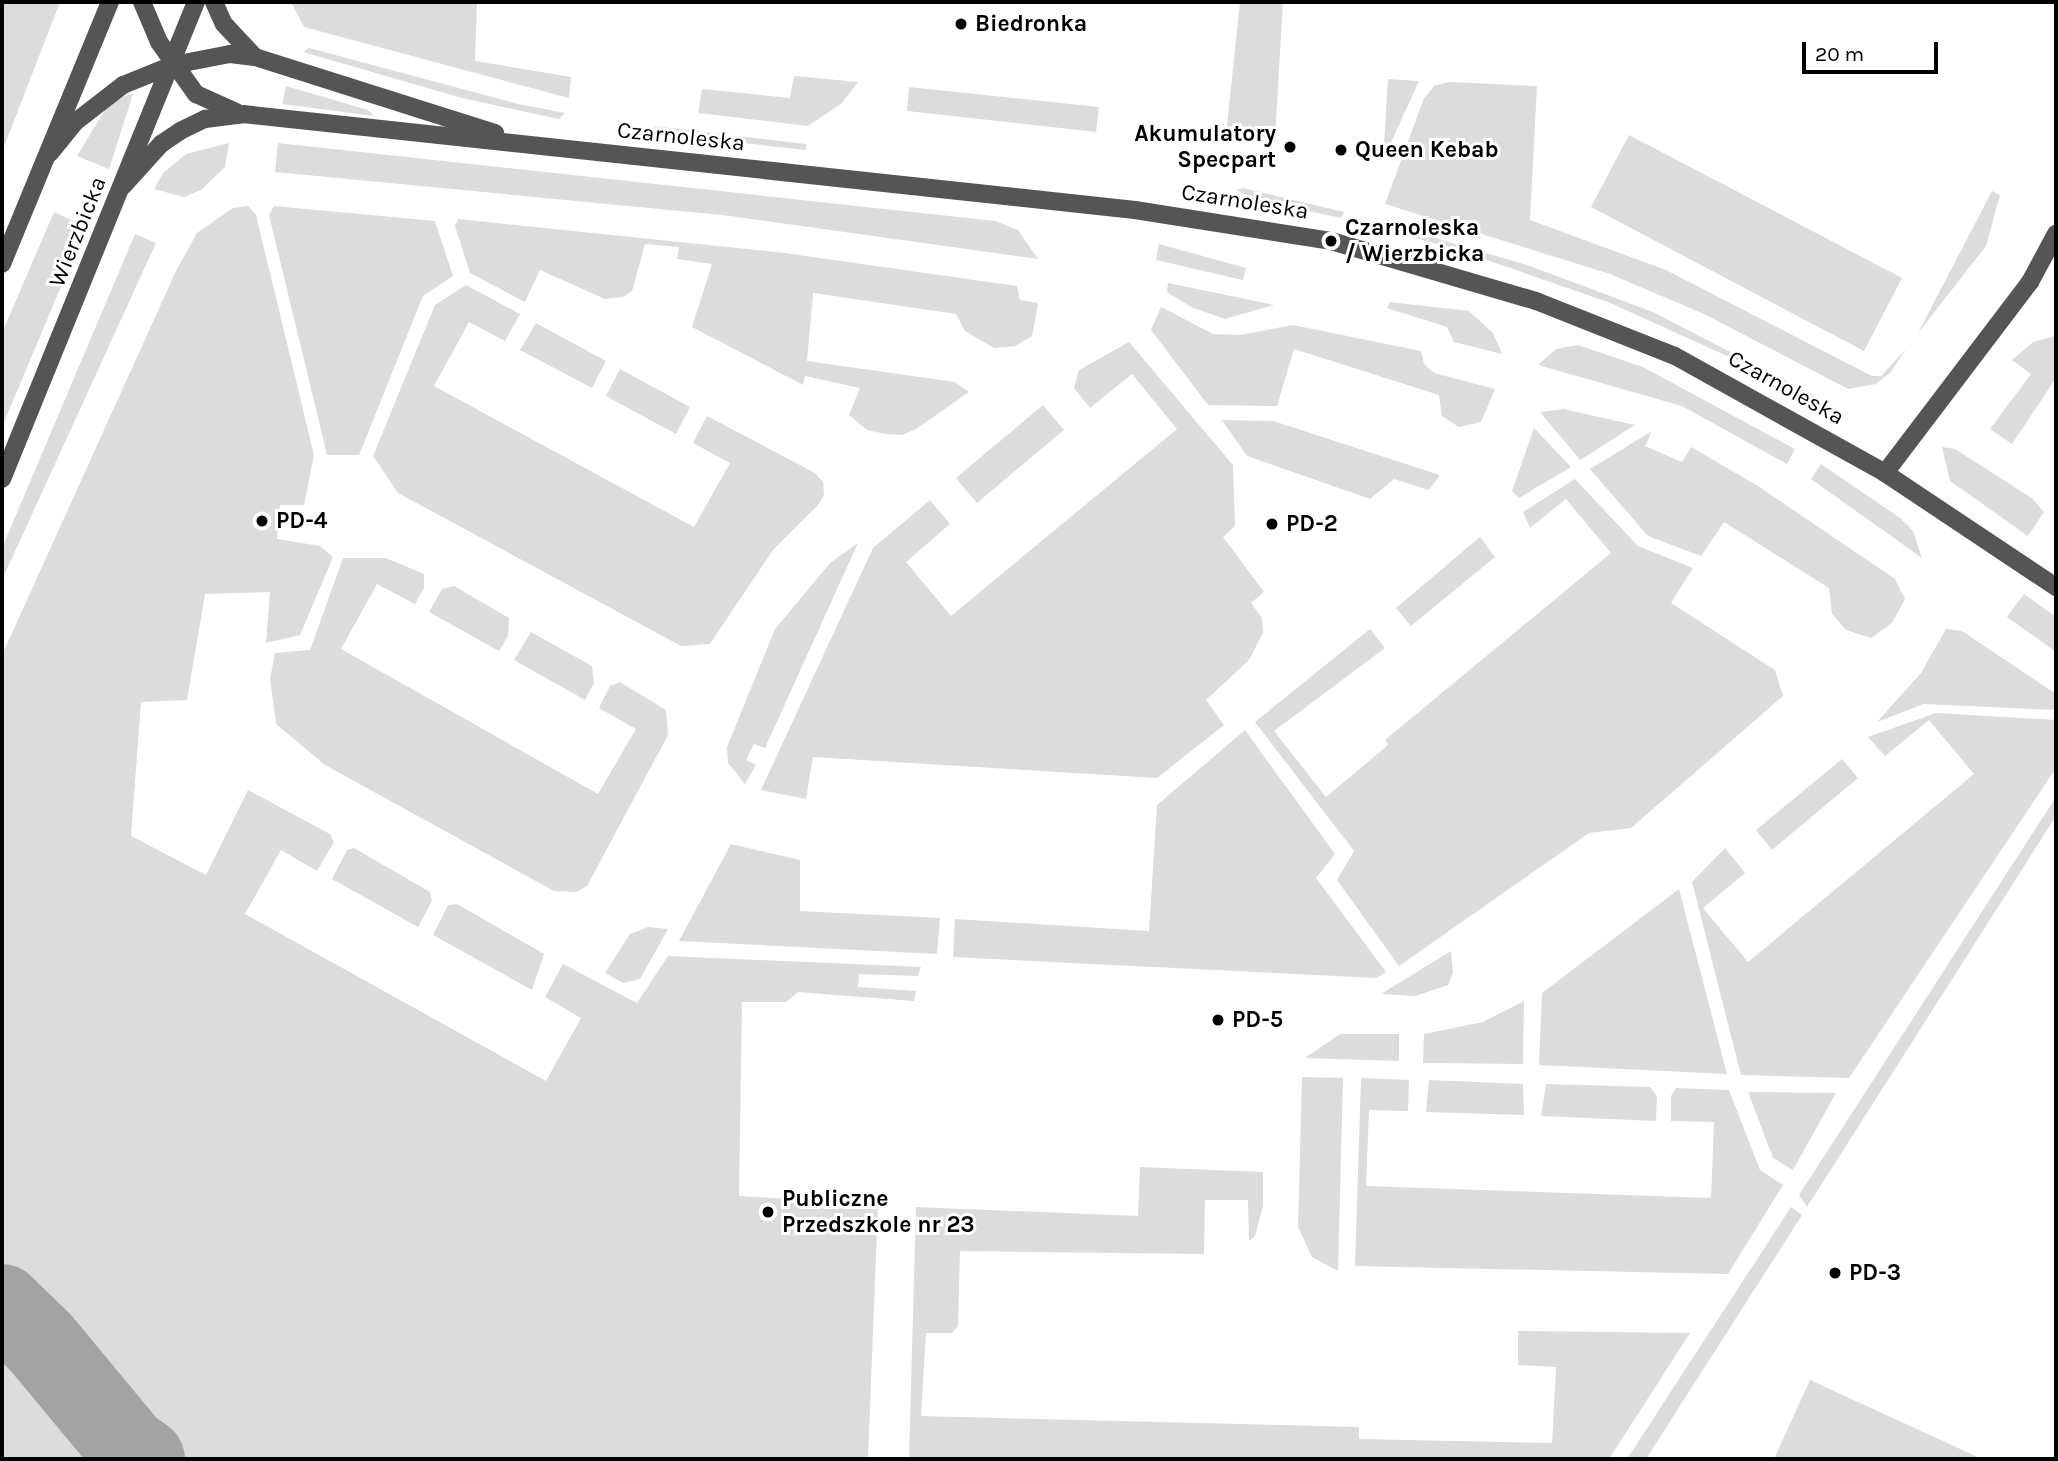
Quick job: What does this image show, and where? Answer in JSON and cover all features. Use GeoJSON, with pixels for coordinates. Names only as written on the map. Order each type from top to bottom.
{"type":"FeatureCollection","features":[{"type":"Feature","properties":{"kind":"street"},"geometry":{"type":"LineString","coordinates":[[2,264],[110,2]]}},
{"type":"Feature","properties":{"kind":"street"},"geometry":{"type":"LineString","coordinates":[[142,2],[173,65],[196,94],[243,114]]}},
{"type":"Feature","properties":{"kind":"street","name":"Wierzbicka"},"geometry":{"type":"LineString","coordinates":[[2,479],[197,2]]}},
{"type":"Feature","properties":{"kind":"street"},"geometry":{"type":"LineString","coordinates":[[214,2],[224,24],[255,57]]}},
{"type":"Feature","properties":{"kind":"street","name":"Czarnoleska"},"geometry":{"type":"LineString","coordinates":[[50,153],[98,101],[123,85],[173,65],[230,54],[255,57],[350,90],[556,148]]}},
{"type":"Feature","properties":{"kind":"street"},"geometry":{"type":"LineString","coordinates":[[123,186],[161,144],[180,131],[205,119],[243,114]]}},
{"type":"Feature","properties":{"kind":"street","name":"Czarnoleska"},"geometry":{"type":"LineString","coordinates":[[243,114],[1159,213],[1331,241],[1523,297],[1632,337],[1715,376],[1885,473],[2056,587]]}},
{"type":"Feature","properties":{"kind":"street"},"geometry":{"type":"LineString","coordinates":[[1885,473],[2030,282],[2056,234]]}},
{"type":"Feature","properties":{"kind":"shaded area"},"geometry":{"type":"Polygon","coordinates":[[[2,2],[60,2],[2,152],[2,2]]]}},
{"type":"Feature","properties":{"kind":"shaded area"},"geometry":{"type":"Polygon","coordinates":[[[291,2],[477,2],[475,61],[571,77],[569,98],[304,27],[291,2]]]}},
{"type":"Feature","properties":{"kind":"shaded area"},"geometry":{"type":"Polygon","coordinates":[[[1240,2],[1283,2],[1275,138],[1226,135],[1240,2]]]}},
{"type":"Feature","properties":{"kind":"shaded area"},"geometry":{"type":"Polygon","coordinates":[[[309,48],[518,104],[565,113],[559,119],[462,98],[303,52],[309,48]]]}},
{"type":"Feature","properties":{"kind":"shaded area"},"geometry":{"type":"Polygon","coordinates":[[[794,76],[858,82],[841,104],[808,126],[698,113],[702,89],[790,98],[794,76]]]}},
{"type":"Feature","properties":{"kind":"shaded area"},"geometry":{"type":"Polygon","coordinates":[[[1388,79],[1419,81],[1383,160],[1388,79]]]}},
{"type":"Feature","properties":{"kind":"shaded area"},"geometry":{"type":"Polygon","coordinates":[[[1450,82],[1537,86],[1530,220],[1666,270],[1872,376],[1881,376],[1906,349],[1891,372],[1876,384],[1848,389],[1704,314],[1610,274],[1385,204],[1424,98],[1434,86],[1450,82]]]}},
{"type":"Feature","properties":{"kind":"shaded area"},"geometry":{"type":"Polygon","coordinates":[[[286,86],[368,110],[374,116],[282,104],[286,86]]]}},
{"type":"Feature","properties":{"kind":"shaded area"},"geometry":{"type":"Polygon","coordinates":[[[909,87],[1099,107],[1096,132],[907,111],[909,87]]]}},
{"type":"Feature","properties":{"kind":"shaded area"},"geometry":{"type":"Polygon","coordinates":[[[133,94],[109,169],[77,156],[105,110],[118,98],[133,94]]]}},
{"type":"Feature","properties":{"kind":"shaded area"},"geometry":{"type":"Polygon","coordinates":[[[654,126],[806,144],[806,150],[652,133],[654,126]]]}},
{"type":"Feature","properties":{"kind":"shaded area"},"geometry":{"type":"Polygon","coordinates":[[[1629,135],[1902,278],[1864,351],[1591,207],[1629,135]]]}},
{"type":"Feature","properties":{"kind":"shaded area"},"geometry":{"type":"Polygon","coordinates":[[[229,143],[225,167],[201,190],[184,197],[154,189],[163,173],[186,154],[229,143]]]}},
{"type":"Feature","properties":{"kind":"shaded area"},"geometry":{"type":"Polygon","coordinates":[[[278,143],[995,221],[1018,230],[1038,259],[722,215],[275,172],[278,143]]]}},
{"type":"Feature","properties":{"kind":"shaded area"},"geometry":{"type":"Polygon","coordinates":[[[1243,188],[1344,212],[1341,218],[1261,201],[1236,190],[1243,188]]]}},
{"type":"Feature","properties":{"kind":"shaded area"},"geometry":{"type":"Polygon","coordinates":[[[1992,191],[2000,195],[1986,246],[1918,333],[1992,191]]]}},
{"type":"Feature","properties":{"kind":"shaded area"},"geometry":{"type":"Polygon","coordinates":[[[248,206],[256,215],[314,455],[304,505],[280,505],[277,539],[320,546],[333,557],[300,635],[266,643],[270,592],[205,594],[187,700],[141,702],[131,836],[206,875],[248,790],[330,834],[334,842],[317,871],[281,850],[245,914],[546,1081],[581,1018],[545,997],[563,964],[637,1003],[668,956],[921,967],[918,976],[859,974],[858,987],[916,991],[914,1001],[798,992],[786,1002],[742,1002],[739,1196],[878,1204],[868,1459],[2,1459],[2,655],[176,271],[197,233],[233,208],[248,206]]]}},
{"type":"Feature","properties":{"kind":"shaded area"},"geometry":{"type":"Polygon","coordinates":[[[274,206],[435,221],[453,276],[423,296],[359,455],[327,455],[269,215],[274,206]]]}},
{"type":"Feature","properties":{"kind":"shaded area"},"geometry":{"type":"Polygon","coordinates":[[[54,212],[86,227],[2,427],[2,333],[54,212]]]}},
{"type":"Feature","properties":{"kind":"shaded area"},"geometry":{"type":"Polygon","coordinates":[[[458,219],[785,253],[1017,286],[1020,300],[1038,303],[1032,336],[1015,346],[994,348],[965,331],[956,314],[813,293],[807,361],[955,382],[969,392],[916,429],[902,435],[885,434],[867,430],[849,415],[860,388],[805,376],[803,385],[692,327],[712,264],[677,259],[679,247],[645,244],[632,291],[623,297],[605,299],[540,270],[525,302],[470,273],[455,226],[458,219]]]}},
{"type":"Feature","properties":{"kind":"shaded area"},"geometry":{"type":"Polygon","coordinates":[[[1377,221],[1527,265],[1653,312],[1819,398],[1819,405],[1738,361],[1608,302],[1452,248],[1378,228],[1377,221]]]}},
{"type":"Feature","properties":{"kind":"shaded area"},"geometry":{"type":"Polygon","coordinates":[[[135,234],[156,243],[2,580],[2,548],[135,234]]]}},
{"type":"Feature","properties":{"kind":"shaded area"},"geometry":{"type":"Polygon","coordinates":[[[1159,244],[1246,268],[1243,280],[1156,260],[1159,244]]]}},
{"type":"Feature","properties":{"kind":"shaded area"},"geometry":{"type":"Polygon","coordinates":[[[1168,283],[1274,305],[1225,319],[1191,307],[1167,292],[1168,283]]]}},
{"type":"Feature","properties":{"kind":"shaded area"},"geometry":{"type":"Polygon","coordinates":[[[466,285],[520,314],[505,341],[469,322],[434,386],[694,527],[730,463],[693,443],[707,416],[815,473],[823,482],[824,495],[818,505],[773,550],[710,644],[681,646],[398,493],[373,456],[435,305],[466,285]]]}},
{"type":"Feature","properties":{"kind":"shaded area"},"geometry":{"type":"Polygon","coordinates":[[[1390,302],[1469,311],[1493,333],[1502,354],[1454,342],[1447,327],[1387,308],[1390,302]]]}},
{"type":"Feature","properties":{"kind":"shaded area"},"geometry":{"type":"Polygon","coordinates":[[[1161,307],[1213,334],[1240,335],[1293,325],[1421,351],[1424,364],[1434,373],[1495,389],[1481,422],[1459,427],[1442,416],[1439,395],[1294,349],[1277,406],[1208,405],[1151,330],[1161,307]]]}},
{"type":"Feature","properties":{"kind":"shaded area"},"geometry":{"type":"Polygon","coordinates":[[[536,323],[606,361],[592,388],[520,350],[536,323]]]}},
{"type":"Feature","properties":{"kind":"shaded area"},"geometry":{"type":"Polygon","coordinates":[[[2056,336],[2056,378],[2012,444],[1990,429],[2031,374],[2012,360],[2033,342],[2056,336]]]}},
{"type":"Feature","properties":{"kind":"shaded area"},"geometry":{"type":"Polygon","coordinates":[[[1129,342],[1233,465],[1235,526],[1223,537],[1264,592],[1251,603],[1262,618],[1263,633],[1249,660],[1206,700],[1224,725],[1157,778],[813,757],[806,799],[761,790],[873,548],[930,500],[950,524],[906,562],[951,616],[1177,429],[1132,374],[1090,408],[1074,388],[1079,370],[1129,342]]]}},
{"type":"Feature","properties":{"kind":"shaded area"},"geometry":{"type":"Polygon","coordinates":[[[1578,345],[1643,367],[1795,449],[1787,464],[1682,406],[1538,365],[1556,349],[1578,345]]]}},
{"type":"Feature","properties":{"kind":"shaded area"},"geometry":{"type":"Polygon","coordinates":[[[620,369],[690,407],[676,434],[606,396],[620,369]]]}},
{"type":"Feature","properties":{"kind":"shaded area"},"geometry":{"type":"Polygon","coordinates":[[[1043,405],[1064,430],[977,503],[956,478],[1043,405]]]}},
{"type":"Feature","properties":{"kind":"shaded area"},"geometry":{"type":"Polygon","coordinates":[[[1563,409],[1635,425],[1580,460],[1540,412],[1563,409]]]}},
{"type":"Feature","properties":{"kind":"shaded area"},"geometry":{"type":"Polygon","coordinates":[[[1222,420],[1273,421],[1440,475],[1429,490],[1394,479],[1370,499],[1247,456],[1222,420]]]}},
{"type":"Feature","properties":{"kind":"shaded area"},"geometry":{"type":"Polygon","coordinates":[[[1534,428],[1571,467],[1519,498],[1512,491],[1534,428]]]}},
{"type":"Feature","properties":{"kind":"shaded area"},"geometry":{"type":"Polygon","coordinates":[[[1652,431],[1645,446],[1682,462],[1691,447],[1758,486],[1895,579],[1905,599],[1892,623],[1871,638],[1846,630],[1832,614],[1829,588],[1724,522],[1701,556],[1648,536],[1590,469],[1652,431]]]}},
{"type":"Feature","properties":{"kind":"shaded area"},"geometry":{"type":"Polygon","coordinates":[[[1942,447],[1955,449],[2033,499],[2044,512],[2028,536],[1950,481],[1942,447]]]}},
{"type":"Feature","properties":{"kind":"shaded area"},"geometry":{"type":"Polygon","coordinates":[[[1821,464],[1900,518],[1913,531],[1922,558],[1811,479],[1821,464]]]}},
{"type":"Feature","properties":{"kind":"shaded area"},"geometry":{"type":"Polygon","coordinates":[[[1575,479],[1638,546],[1693,568],[1671,603],[1775,670],[1783,696],[1631,828],[1589,833],[1399,966],[1337,880],[1354,851],[1255,722],[1370,629],[1385,648],[1274,731],[1326,797],[1388,745],[1385,740],[1611,553],[1566,499],[1530,528],[1523,512],[1575,479]]]}},
{"type":"Feature","properties":{"kind":"shaded area"},"geometry":{"type":"Polygon","coordinates":[[[1480,537],[1495,557],[1411,626],[1396,608],[1480,537]]]}},
{"type":"Feature","properties":{"kind":"shaded area"},"geometry":{"type":"Polygon","coordinates":[[[858,543],[765,748],[754,744],[746,760],[756,765],[745,784],[728,763],[727,747],[775,629],[830,563],[858,543]]]}},
{"type":"Feature","properties":{"kind":"shaded area"},"geometry":{"type":"Polygon","coordinates":[[[343,558],[386,558],[424,574],[424,588],[415,604],[377,584],[341,649],[598,794],[636,729],[599,708],[610,686],[620,682],[666,710],[668,735],[587,886],[576,892],[554,891],[325,765],[276,724],[270,679],[275,653],[310,650],[343,558]]]}},
{"type":"Feature","properties":{"kind":"shaded area"},"geometry":{"type":"Polygon","coordinates":[[[454,586],[509,618],[508,636],[499,651],[429,612],[442,589],[454,586]]]}},
{"type":"Feature","properties":{"kind":"shaded area"},"geometry":{"type":"Polygon","coordinates":[[[2024,594],[2056,617],[2056,652],[2007,617],[2024,594]]]}},
{"type":"Feature","properties":{"kind":"shaded area"},"geometry":{"type":"Polygon","coordinates":[[[1946,629],[1962,631],[2056,694],[2056,710],[1924,704],[1877,722],[1921,673],[1946,629]]]}},
{"type":"Feature","properties":{"kind":"shaded area"},"geometry":{"type":"Polygon","coordinates":[[[531,632],[592,666],[594,683],[585,700],[514,660],[531,632]]]}},
{"type":"Feature","properties":{"kind":"shaded area"},"geometry":{"type":"Polygon","coordinates":[[[1936,713],[2056,720],[2056,768],[1849,1078],[1741,1075],[1692,882],[1725,848],[1745,873],[1703,908],[1748,962],[1974,774],[1929,720],[1885,756],[1868,737],[1936,713]]]}},
{"type":"Feature","properties":{"kind":"shaded area"},"geometry":{"type":"Polygon","coordinates":[[[1245,730],[1335,854],[1316,878],[1386,972],[1376,978],[953,957],[955,919],[1149,931],[1157,805],[1245,730]]]}},
{"type":"Feature","properties":{"kind":"shaded area"},"geometry":{"type":"Polygon","coordinates":[[[1842,759],[1858,778],[1772,850],[1756,830],[1842,759]]]}},
{"type":"Feature","properties":{"kind":"shaded area"},"geometry":{"type":"Polygon","coordinates":[[[2056,797],[2056,816],[1807,1207],[1799,1195],[2056,797]]]}},
{"type":"Feature","properties":{"kind":"shaded area"},"geometry":{"type":"Polygon","coordinates":[[[731,844],[800,860],[800,911],[940,918],[937,954],[679,941],[731,844]]]}},
{"type":"Feature","properties":{"kind":"shaded area"},"geometry":{"type":"Polygon","coordinates":[[[354,848],[430,892],[432,901],[418,927],[332,879],[347,850],[354,848]]]}},
{"type":"Feature","properties":{"kind":"shaded area"},"geometry":{"type":"Polygon","coordinates":[[[1679,889],[1727,1074],[1539,1065],[1542,993],[1679,889]]]}},
{"type":"Feature","properties":{"kind":"shaded area"},"geometry":{"type":"Polygon","coordinates":[[[457,904],[544,954],[532,990],[433,935],[448,905],[457,904]]]}},
{"type":"Feature","properties":{"kind":"shaded area"},"geometry":{"type":"Polygon","coordinates":[[[648,927],[668,929],[640,979],[623,983],[605,973],[630,934],[648,927]]]}},
{"type":"Feature","properties":{"kind":"shaded area"},"geometry":{"type":"Polygon","coordinates":[[[1451,951],[1453,973],[1448,985],[1415,996],[1381,994],[1451,951]]]}},
{"type":"Feature","properties":{"kind":"shaded area"},"geometry":{"type":"Polygon","coordinates":[[[1524,1001],[1523,1064],[1423,1063],[1424,1034],[1483,1022],[1524,1001]]]}},
{"type":"Feature","properties":{"kind":"shaded area"},"geometry":{"type":"Polygon","coordinates":[[[1340,1034],[1399,1034],[1399,1061],[1305,1058],[1340,1034]]]}},
{"type":"Feature","properties":{"kind":"shaded area"},"geometry":{"type":"Polygon","coordinates":[[[1302,1077],[1343,1078],[1338,1271],[1312,1257],[1298,1227],[1302,1077]]]}},
{"type":"Feature","properties":{"kind":"shaded area"},"geometry":{"type":"Polygon","coordinates":[[[1361,1078],[1409,1080],[1408,1111],[1369,1110],[1366,1186],[1711,1198],[1714,1122],[1671,1121],[1671,1096],[1676,1088],[1729,1090],[1760,1170],[1783,1185],[1728,1274],[1355,1266],[1361,1078]]]}},
{"type":"Feature","properties":{"kind":"shaded area"},"geometry":{"type":"Polygon","coordinates":[[[1429,1080],[1523,1084],[1524,1115],[1426,1112],[1429,1080]]]}},
{"type":"Feature","properties":{"kind":"shaded area"},"geometry":{"type":"Polygon","coordinates":[[[1546,1084],[1650,1087],[1657,1096],[1656,1121],[1541,1116],[1546,1084]]]}},
{"type":"Feature","properties":{"kind":"shaded area"},"geometry":{"type":"Polygon","coordinates":[[[1748,1092],[1836,1093],[1793,1170],[1773,1158],[1748,1092]]]}},
{"type":"Feature","properties":{"kind":"shaded area"},"geometry":{"type":"Polygon","coordinates":[[[1140,1167],[1263,1172],[1263,1206],[1255,1236],[1249,1241],[1248,1200],[1205,1200],[1204,1254],[960,1251],[958,1326],[952,1333],[926,1333],[921,1416],[1359,1427],[1359,1439],[1552,1443],[1556,1367],[1518,1365],[1518,1331],[1690,1333],[1609,1459],[909,1459],[916,1207],[1138,1216],[1140,1167]]]}},
{"type":"Feature","properties":{"kind":"shaded area"},"geometry":{"type":"Polygon","coordinates":[[[1791,1207],[1802,1215],[1646,1459],[1627,1459],[1791,1207]]]}},
{"type":"Feature","properties":{"kind":"shaded area"},"geometry":{"type":"Polygon","coordinates":[[[1810,1380],[1980,1458],[1980,1459],[1774,1459],[1810,1380]]]}},
{"type":"Feature","properties":{"kind":"waterway"},"geometry":{"type":"LineString","coordinates":[[2,1305],[41,1343],[129,1449],[144,1459]]}},
{"type":"Feature","properties":{"kind":"place","name":"Biedronka"},"geometry":{"type":"Point","coordinates":[961,24]}},
{"type":"Feature","properties":{"kind":"place","name":"Akumulatory Specpart"},"geometry":{"type":"Point","coordinates":[1290,147]}},
{"type":"Feature","properties":{"kind":"place","name":"Queen Kebab"},"geometry":{"type":"Point","coordinates":[1341,150]}},
{"type":"Feature","properties":{"kind":"place","name":"Czarnoleska / Wierzbicka"},"geometry":{"type":"Point","coordinates":[1331,241]}},
{"type":"Feature","properties":{"kind":"place","name":"PD-4"},"geometry":{"type":"Point","coordinates":[262,521]}},
{"type":"Feature","properties":{"kind":"place","name":"PD-2"},"geometry":{"type":"Point","coordinates":[1272,524]}},
{"type":"Feature","properties":{"kind":"place","name":"PD-5"},"geometry":{"type":"Point","coordinates":[1218,1020]}},
{"type":"Feature","properties":{"kind":"place","name":"Publiczne Przedszkole nr 23"},"geometry":{"type":"Point","coordinates":[768,1212]}},
{"type":"Feature","properties":{"kind":"place","name":"PD-3"},"geometry":{"type":"Point","coordinates":[1835,1273]}}]}
